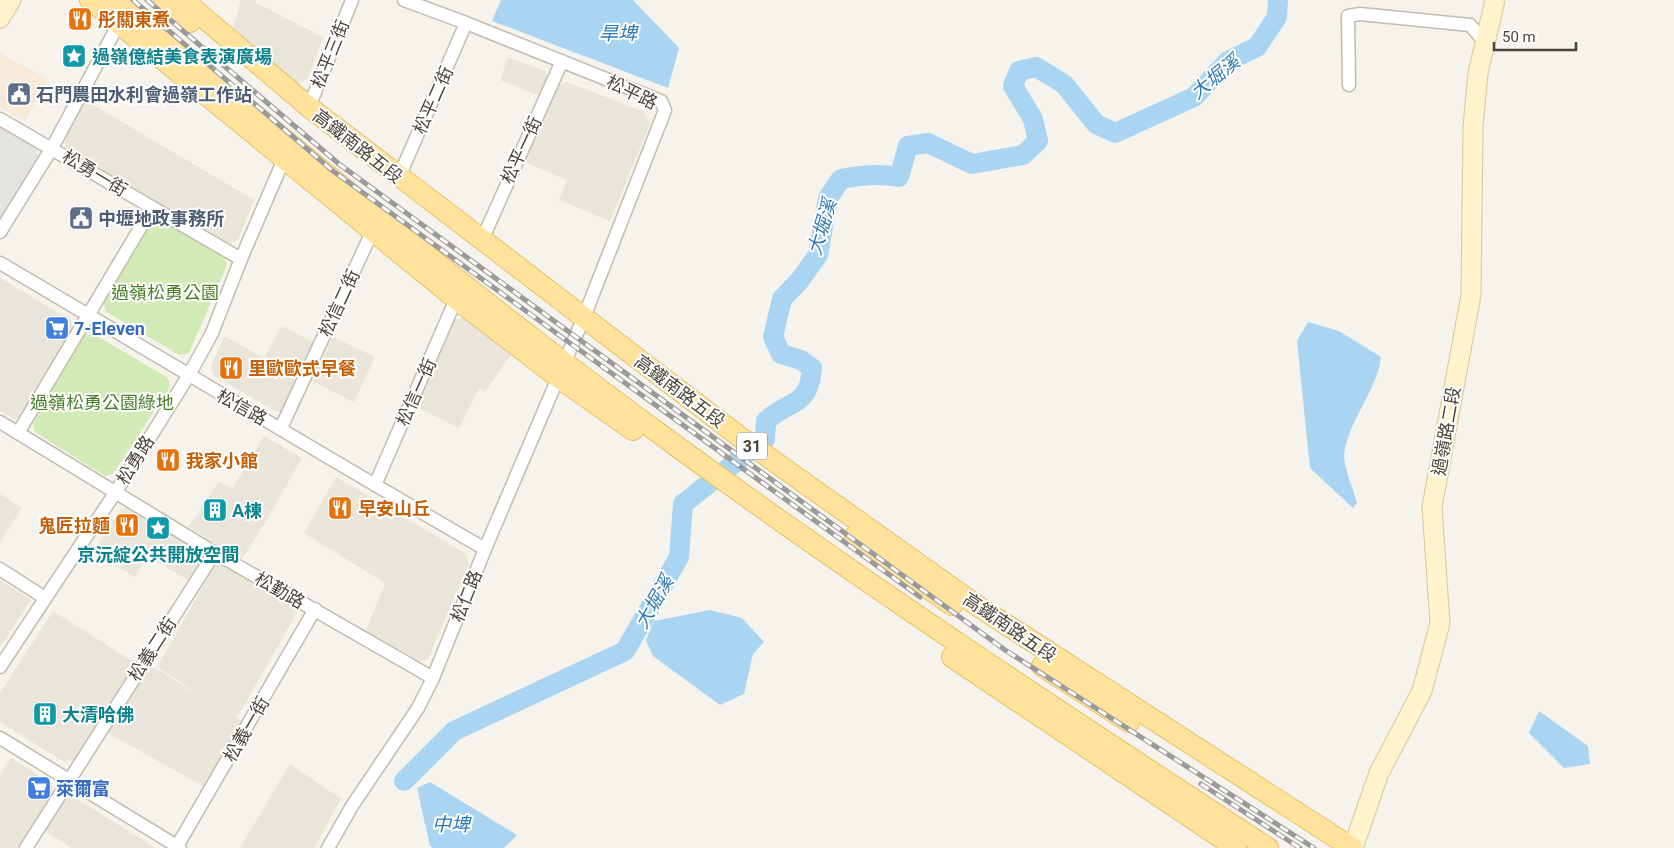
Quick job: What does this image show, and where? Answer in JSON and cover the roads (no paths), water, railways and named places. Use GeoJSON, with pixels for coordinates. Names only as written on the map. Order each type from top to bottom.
{"type":"FeatureCollection","features":[{"type":"Feature","properties":{"kind":"main road","name":"31"},"geometry":{"type":"LineString","coordinates":[[90,0],[118,25],[456,299],[679,449],[965,649],[1268,848]]}},
{"type":"Feature","properties":{"kind":"main road","name":"31"},"geometry":{"type":"LineString","coordinates":[[116,0],[562,370],[908,626],[1236,848]]}},
{"type":"Feature","properties":{"kind":"main road","name":"高鐵南路五段"},"geometry":{"type":"LineString","coordinates":[[164,0],[309,124],[581,324],[976,605],[1136,710],[1353,848]]}},
{"type":"Feature","properties":{"kind":"main road","name":"高鐵南路五段"},"geometry":{"type":"LineString","coordinates":[[183,0],[309,107],[482,240],[581,324],[913,578],[1087,696],[1330,848]]}},
{"type":"Feature","properties":{"kind":"main road"},"geometry":{"type":"LineString","coordinates":[[913,578],[976,605]]}},
{"type":"Feature","properties":{"kind":"main road"},"geometry":{"type":"LineString","coordinates":[[908,626],[965,649]]}},
{"type":"Feature","properties":{"kind":"main road"},"geometry":{"type":"LineString","coordinates":[[1136,710],[1181,755]]}},
{"type":"Feature","properties":{"kind":"street"},"geometry":{"type":"LineString","coordinates":[[0,18],[11,0]]}},
{"type":"Feature","properties":{"kind":"street","name":"松平三街"},"geometry":{"type":"LineString","coordinates":[[309,107],[352,0]]}},
{"type":"Feature","properties":{"kind":"street","name":"松平路"},"geometry":{"type":"LineString","coordinates":[[404,0],[562,61],[661,102],[665,110],[581,324]]}},
{"type":"Feature","properties":{"kind":"street","name":"過嶺路二段"},"geometry":{"type":"LineString","coordinates":[[1353,848],[1379,773],[1422,691],[1440,623],[1432,507],[1471,295],[1473,126],[1478,72],[1495,0]]}},
{"type":"Feature","properties":{"kind":"street"},"geometry":{"type":"LineString","coordinates":[[1349,85],[1348,16],[1360,14],[1470,25],[1484,41]]}},
{"type":"Feature","properties":{"kind":"street","name":"松平二街"},"geometry":{"type":"LineString","coordinates":[[399,177],[466,23]]}},
{"type":"Feature","properties":{"kind":"street"},"geometry":{"type":"LineString","coordinates":[[0,232],[52,148],[118,25]]}},
{"type":"Feature","properties":{"kind":"street","name":"松平一街"},"geometry":{"type":"LineString","coordinates":[[482,240],[562,61]]}},
{"type":"Feature","properties":{"kind":"street","name":"松勇一街"},"geometry":{"type":"LineString","coordinates":[[0,119],[241,259]]}},
{"type":"Feature","properties":{"kind":"street","name":"松勇路"},"geometry":{"type":"LineString","coordinates":[[0,667],[115,493],[189,375],[212,333],[284,159]]}},
{"type":"Feature","properties":{"kind":"street"},"geometry":{"type":"LineString","coordinates":[[18,433],[152,208]]}},
{"type":"Feature","properties":{"kind":"street","name":"松信二街"},"geometry":{"type":"LineString","coordinates":[[280,428],[372,232]]}},
{"type":"Feature","properties":{"kind":"street","name":"松信路"},"geometry":{"type":"LineString","coordinates":[[0,262],[485,549]]}},
{"type":"Feature","properties":{"kind":"street","name":"松信一街"},"geometry":{"type":"LineString","coordinates":[[375,485],[456,299]]}},
{"type":"Feature","properties":{"kind":"street","name":"松仁路"},"geometry":{"type":"LineString","coordinates":[[328,848],[352,806],[418,708],[433,678],[485,549],[581,324]]}},
{"type":"Feature","properties":{"kind":"street","name":"松勤路"},"geometry":{"type":"LineString","coordinates":[[0,422],[115,493],[433,678]]}},
{"type":"Feature","properties":{"kind":"street","name":"松義二街"},"geometry":{"type":"LineString","coordinates":[[26,848],[215,552]]}},
{"type":"Feature","properties":{"kind":"street"},"geometry":{"type":"LineString","coordinates":[[0,569],[45,598]]}},
{"type":"Feature","properties":{"kind":"street","name":"松義一街"},"geometry":{"type":"LineString","coordinates":[[178,847],[316,610]]}},
{"type":"Feature","properties":{"kind":"street"},"geometry":{"type":"LineString","coordinates":[[0,738],[178,847]]}},
{"type":"Feature","properties":{"kind":"water","name":"旱埤"},"geometry":{"type":"Polygon","coordinates":[[[501,0],[633,0],[679,48],[668,88],[492,21],[501,0]]]}},
{"type":"Feature","properties":{"kind":"water"},"geometry":{"type":"Polygon","coordinates":[[[1308,322],[1339,331],[1381,357],[1374,382],[1351,429],[1344,454],[1357,503],[1353,508],[1310,468],[1297,341],[1308,322]]]}},
{"type":"Feature","properties":{"kind":"water"},"geometry":{"type":"Polygon","coordinates":[[[710,610],[742,618],[764,642],[753,654],[744,694],[720,705],[653,656],[646,640],[654,621],[710,610]]]}},
{"type":"Feature","properties":{"kind":"water"},"geometry":{"type":"Polygon","coordinates":[[[1539,711],[1588,746],[1590,764],[1564,768],[1529,733],[1539,711]]]}},
{"type":"Feature","properties":{"kind":"water","name":"中埤"},"geometry":{"type":"Polygon","coordinates":[[[430,782],[517,835],[504,848],[433,848],[430,846],[417,788],[430,782]]]}},
{"type":"Feature","properties":{"kind":"waterway","name":"大堀溪"},"geometry":{"type":"LineString","coordinates":[[404,781],[454,731],[625,651],[679,557],[683,504],[765,439],[766,421],[797,401],[807,390],[812,368],[801,360],[781,354],[773,337],[782,299],[800,280],[818,255],[828,198],[841,179],[870,175],[899,177],[908,146],[928,143],[972,164],[1023,155],[1038,141],[1033,119],[1013,86],[1019,71],[1036,67],[1064,84],[1096,124],[1115,133],[1194,97],[1228,61],[1257,47],[1277,17],[1278,0]]}},
{"type":"Feature","properties":{"kind":"railway"},"geometry":{"type":"LineString","coordinates":[[133,0],[333,171],[920,597]]}},
{"type":"Feature","properties":{"kind":"railway"},"geometry":{"type":"LineString","coordinates":[[147,0],[339,164],[1005,650],[1314,848]]}},
{"type":"Feature","properties":{"kind":"railway"},"geometry":{"type":"LineString","coordinates":[[1201,784],[1300,848]]}},
{"type":"Feature","properties":{"kind":"place","name":"彤關東煮"},"geometry":{"type":"Point","coordinates":[80,19]}},
{"type":"Feature","properties":{"kind":"place","name":"過嶺億結美食表演廣場"},"geometry":{"type":"Point","coordinates":[74,56]}},
{"type":"Feature","properties":{"kind":"place","name":"石門農田水利會過嶺工作站"},"geometry":{"type":"Point","coordinates":[19,94]}},
{"type":"Feature","properties":{"kind":"place","name":"中壢地政事務所"},"geometry":{"type":"Point","coordinates":[81,218]}},
{"type":"Feature","properties":{"kind":"place","name":"7-Eleven"},"geometry":{"type":"Point","coordinates":[57,328]}},
{"type":"Feature","properties":{"kind":"place","name":"里歐歐式早餐"},"geometry":{"type":"Point","coordinates":[231,368]}},
{"type":"Feature","properties":{"kind":"place","name":"我家小館"},"geometry":{"type":"Point","coordinates":[168,460]}},
{"type":"Feature","properties":{"kind":"place","name":"早安山丘"},"geometry":{"type":"Point","coordinates":[340,508]}},
{"type":"Feature","properties":{"kind":"place","name":"A棟"},"geometry":{"type":"Point","coordinates":[215,510]}},
{"type":"Feature","properties":{"kind":"place","name":"鬼匠拉麵"},"geometry":{"type":"Point","coordinates":[127,525]}},
{"type":"Feature","properties":{"kind":"place","name":"京沅綻公共開放空間"},"geometry":{"type":"Point","coordinates":[158,528]}},
{"type":"Feature","properties":{"kind":"place","name":"大清哈佛"},"geometry":{"type":"Point","coordinates":[45,714]}},
{"type":"Feature","properties":{"kind":"place","name":"萊爾富"},"geometry":{"type":"Point","coordinates":[39,788]}},
{"type":"Feature","properties":{"kind":"park label","name":"過嶺松勇公園"},"geometry":{"type":"Point","coordinates":[165,292]}},
{"type":"Feature","properties":{"kind":"park label","name":"過嶺松勇公園綠地"},"geometry":{"type":"Point","coordinates":[102,402]}}]}
